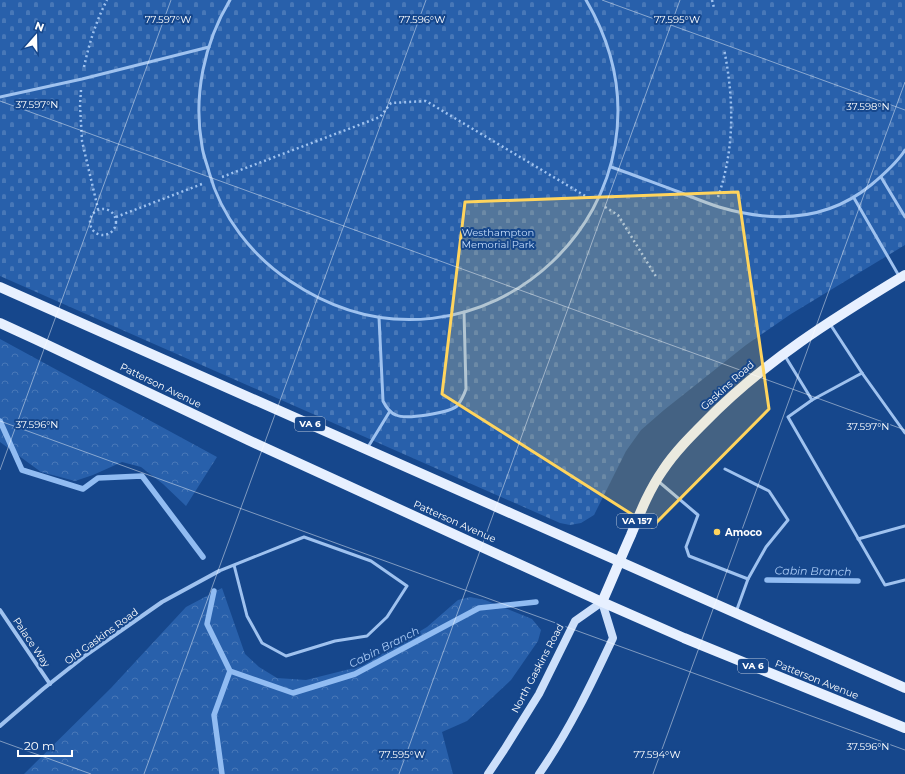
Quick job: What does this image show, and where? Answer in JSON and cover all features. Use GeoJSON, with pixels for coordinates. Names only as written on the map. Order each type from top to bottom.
{"type":"FeatureCollection","features":[{"type":"Feature","properties":{"kind":"main road","name":"Gaskins Road"},"geometry":{"type":"LineString","coordinates":[[619,562],[644,505],[657,480],[678,450],[720,406],[743,385],[829,322],[903,276]]}},
{"type":"Feature","properties":{"kind":"main road","name":"VA 6"},"geometry":{"type":"LineString","coordinates":[[0,287],[905,688]]}},
{"type":"Feature","properties":{"kind":"main road","name":"Patterson Avenue"},"geometry":{"type":"LineString","coordinates":[[0,323],[248,440],[602,602],[684,638],[905,728]]}},
{"type":"Feature","properties":{"kind":"main road","name":"VA 157"},"geometry":{"type":"LineString","coordinates":[[602,602],[619,562]]}},
{"type":"Feature","properties":{"kind":"main road","name":"North Gaskins Road"},"geometry":{"type":"LineString","coordinates":[[488,774],[539,694],[575,621],[602,602]]}},
{"type":"Feature","properties":{"kind":"main road"},"geometry":{"type":"LineString","coordinates":[[539,774],[554,753],[590,688],[613,638],[602,602]]}},
{"type":"Feature","properties":{"kind":"street","name":"Old Gaskins Road"},"geometry":{"type":"LineString","coordinates":[[0,726],[42,689],[86,655],[162,602],[219,571]]}},
{"type":"Feature","properties":{"kind":"street","name":"Palace Way"},"geometry":{"type":"LineString","coordinates":[[0,610],[50,684]]}},
{"type":"Feature","properties":{"kind":"lane"},"geometry":{"type":"LineString","coordinates":[[230,0],[215,30],[209,47],[202,72],[199,109],[202,146],[211,181],[228,216],[250,247],[277,273],[308,294],[342,309],[379,317],[400,319],[443,317],[464,312],[493,302],[521,288],[546,269],[567,248],[586,223],[597,202],[611,167],[619,116],[618,91],[614,66],[596,17],[586,0]]}},
{"type":"Feature","properties":{"kind":"lane"},"geometry":{"type":"LineString","coordinates":[[0,96],[82,79],[209,47]]}},
{"type":"Feature","properties":{"kind":"lane"},"geometry":{"type":"LineString","coordinates":[[611,167],[714,206],[758,216],[789,218],[819,212],[854,198],[881,177],[905,150]]}},
{"type":"Feature","properties":{"kind":"lane"},"geometry":{"type":"LineString","coordinates":[[881,177],[905,218]]}},
{"type":"Feature","properties":{"kind":"lane"},"geometry":{"type":"LineString","coordinates":[[854,198],[903,276]]}},
{"type":"Feature","properties":{"kind":"lane"},"geometry":{"type":"LineString","coordinates":[[379,317],[383,401],[394,415],[403,418],[453,409],[458,405],[466,389],[464,312]]}},
{"type":"Feature","properties":{"kind":"lane"},"geometry":{"type":"LineString","coordinates":[[829,322],[862,373],[905,433]]}},
{"type":"Feature","properties":{"kind":"lane"},"geometry":{"type":"LineString","coordinates":[[784,354],[812,400]]}},
{"type":"Feature","properties":{"kind":"lane"},"geometry":{"type":"LineString","coordinates":[[862,373],[812,400],[788,417],[884,585],[905,580]]}},
{"type":"Feature","properties":{"kind":"lane"},"geometry":{"type":"LineString","coordinates":[[367,450],[390,411]]}},
{"type":"Feature","properties":{"kind":"lane"},"geometry":{"type":"LineString","coordinates":[[725,470],[769,491],[788,520],[766,547],[748,579],[736,613]]}},
{"type":"Feature","properties":{"kind":"lane"},"geometry":{"type":"LineString","coordinates":[[657,480],[698,515],[686,547],[689,556],[748,579]]}},
{"type":"Feature","properties":{"kind":"lane"},"geometry":{"type":"LineString","coordinates":[[858,539],[905,526]]}},
{"type":"Feature","properties":{"kind":"lane"},"geometry":{"type":"LineString","coordinates":[[219,571],[234,565],[304,537],[371,562],[407,586],[387,617],[366,636],[335,641],[286,656],[262,643],[247,616],[234,565]]}},
{"type":"Feature","properties":{"kind":"path"},"geometry":{"type":"LineString","coordinates":[[98,209],[82,141],[80,105],[82,79],[92,36],[107,0]]}},
{"type":"Feature","properties":{"kind":"path"},"geometry":{"type":"LineString","coordinates":[[712,0],[714,8]]}},
{"type":"Feature","properties":{"kind":"path"},"geometry":{"type":"LineString","coordinates":[[714,206],[725,170],[731,131],[730,88],[724,49]]}},
{"type":"Feature","properties":{"kind":"path"},"geometry":{"type":"LineString","coordinates":[[116,217],[380,117],[391,103],[426,102],[618,215],[657,278]]}},
{"type":"Feature","properties":{"kind":"path"},"geometry":{"type":"LineString","coordinates":[[98,209],[106,209],[116,217],[116,226],[106,235],[97,233],[91,227],[90,219],[94,212],[98,209]]}},
{"type":"Feature","properties":{"kind":"highlighted area"},"geometry":{"type":"Polygon","coordinates":[[[738,192],[769,409],[652,527],[442,394],[465,202],[738,192]]]}},
{"type":"Feature","properties":{"kind":"green space","name":"Westhampton Memorial Park"},"geometry":{"type":"Polygon","coordinates":[[[0,0],[905,0],[905,245],[791,314],[746,345],[664,410],[641,430],[626,451],[594,515],[581,523],[570,525],[560,523],[0,276],[0,0]]]}},
{"type":"Feature","properties":{"kind":"green space"},"geometry":{"type":"Polygon","coordinates":[[[0,339],[217,457],[186,506],[163,484],[141,467],[122,462],[75,481],[41,472],[0,442],[0,339]]]}},
{"type":"Feature","properties":{"kind":"green space"},"geometry":{"type":"Polygon","coordinates":[[[222,588],[245,654],[259,667],[277,678],[306,680],[362,666],[427,627],[458,600],[470,597],[485,600],[532,619],[541,630],[538,641],[511,680],[467,721],[442,732],[453,774],[24,774],[111,688],[186,607],[222,588]]]}},
{"type":"Feature","properties":{"kind":"waterway","name":"Cabin Branch"},"geometry":{"type":"LineString","coordinates":[[0,421],[22,470],[83,489],[98,478],[142,476],[203,557]]}},
{"type":"Feature","properties":{"kind":"waterway","name":"Cabin Branch"},"geometry":{"type":"LineString","coordinates":[[767,580],[858,581]]}},
{"type":"Feature","properties":{"kind":"waterway","name":"Cabin Branch"},"geometry":{"type":"LineString","coordinates":[[214,591],[207,624],[230,671],[293,693],[355,674],[479,608],[536,602]]}},
{"type":"Feature","properties":{"kind":"waterway"},"geometry":{"type":"LineString","coordinates":[[222,774],[214,715],[230,671]]}},
{"type":"Feature","properties":{"kind":"place","name":"Amoco"},"geometry":{"type":"Point","coordinates":[717,532]}}]}
